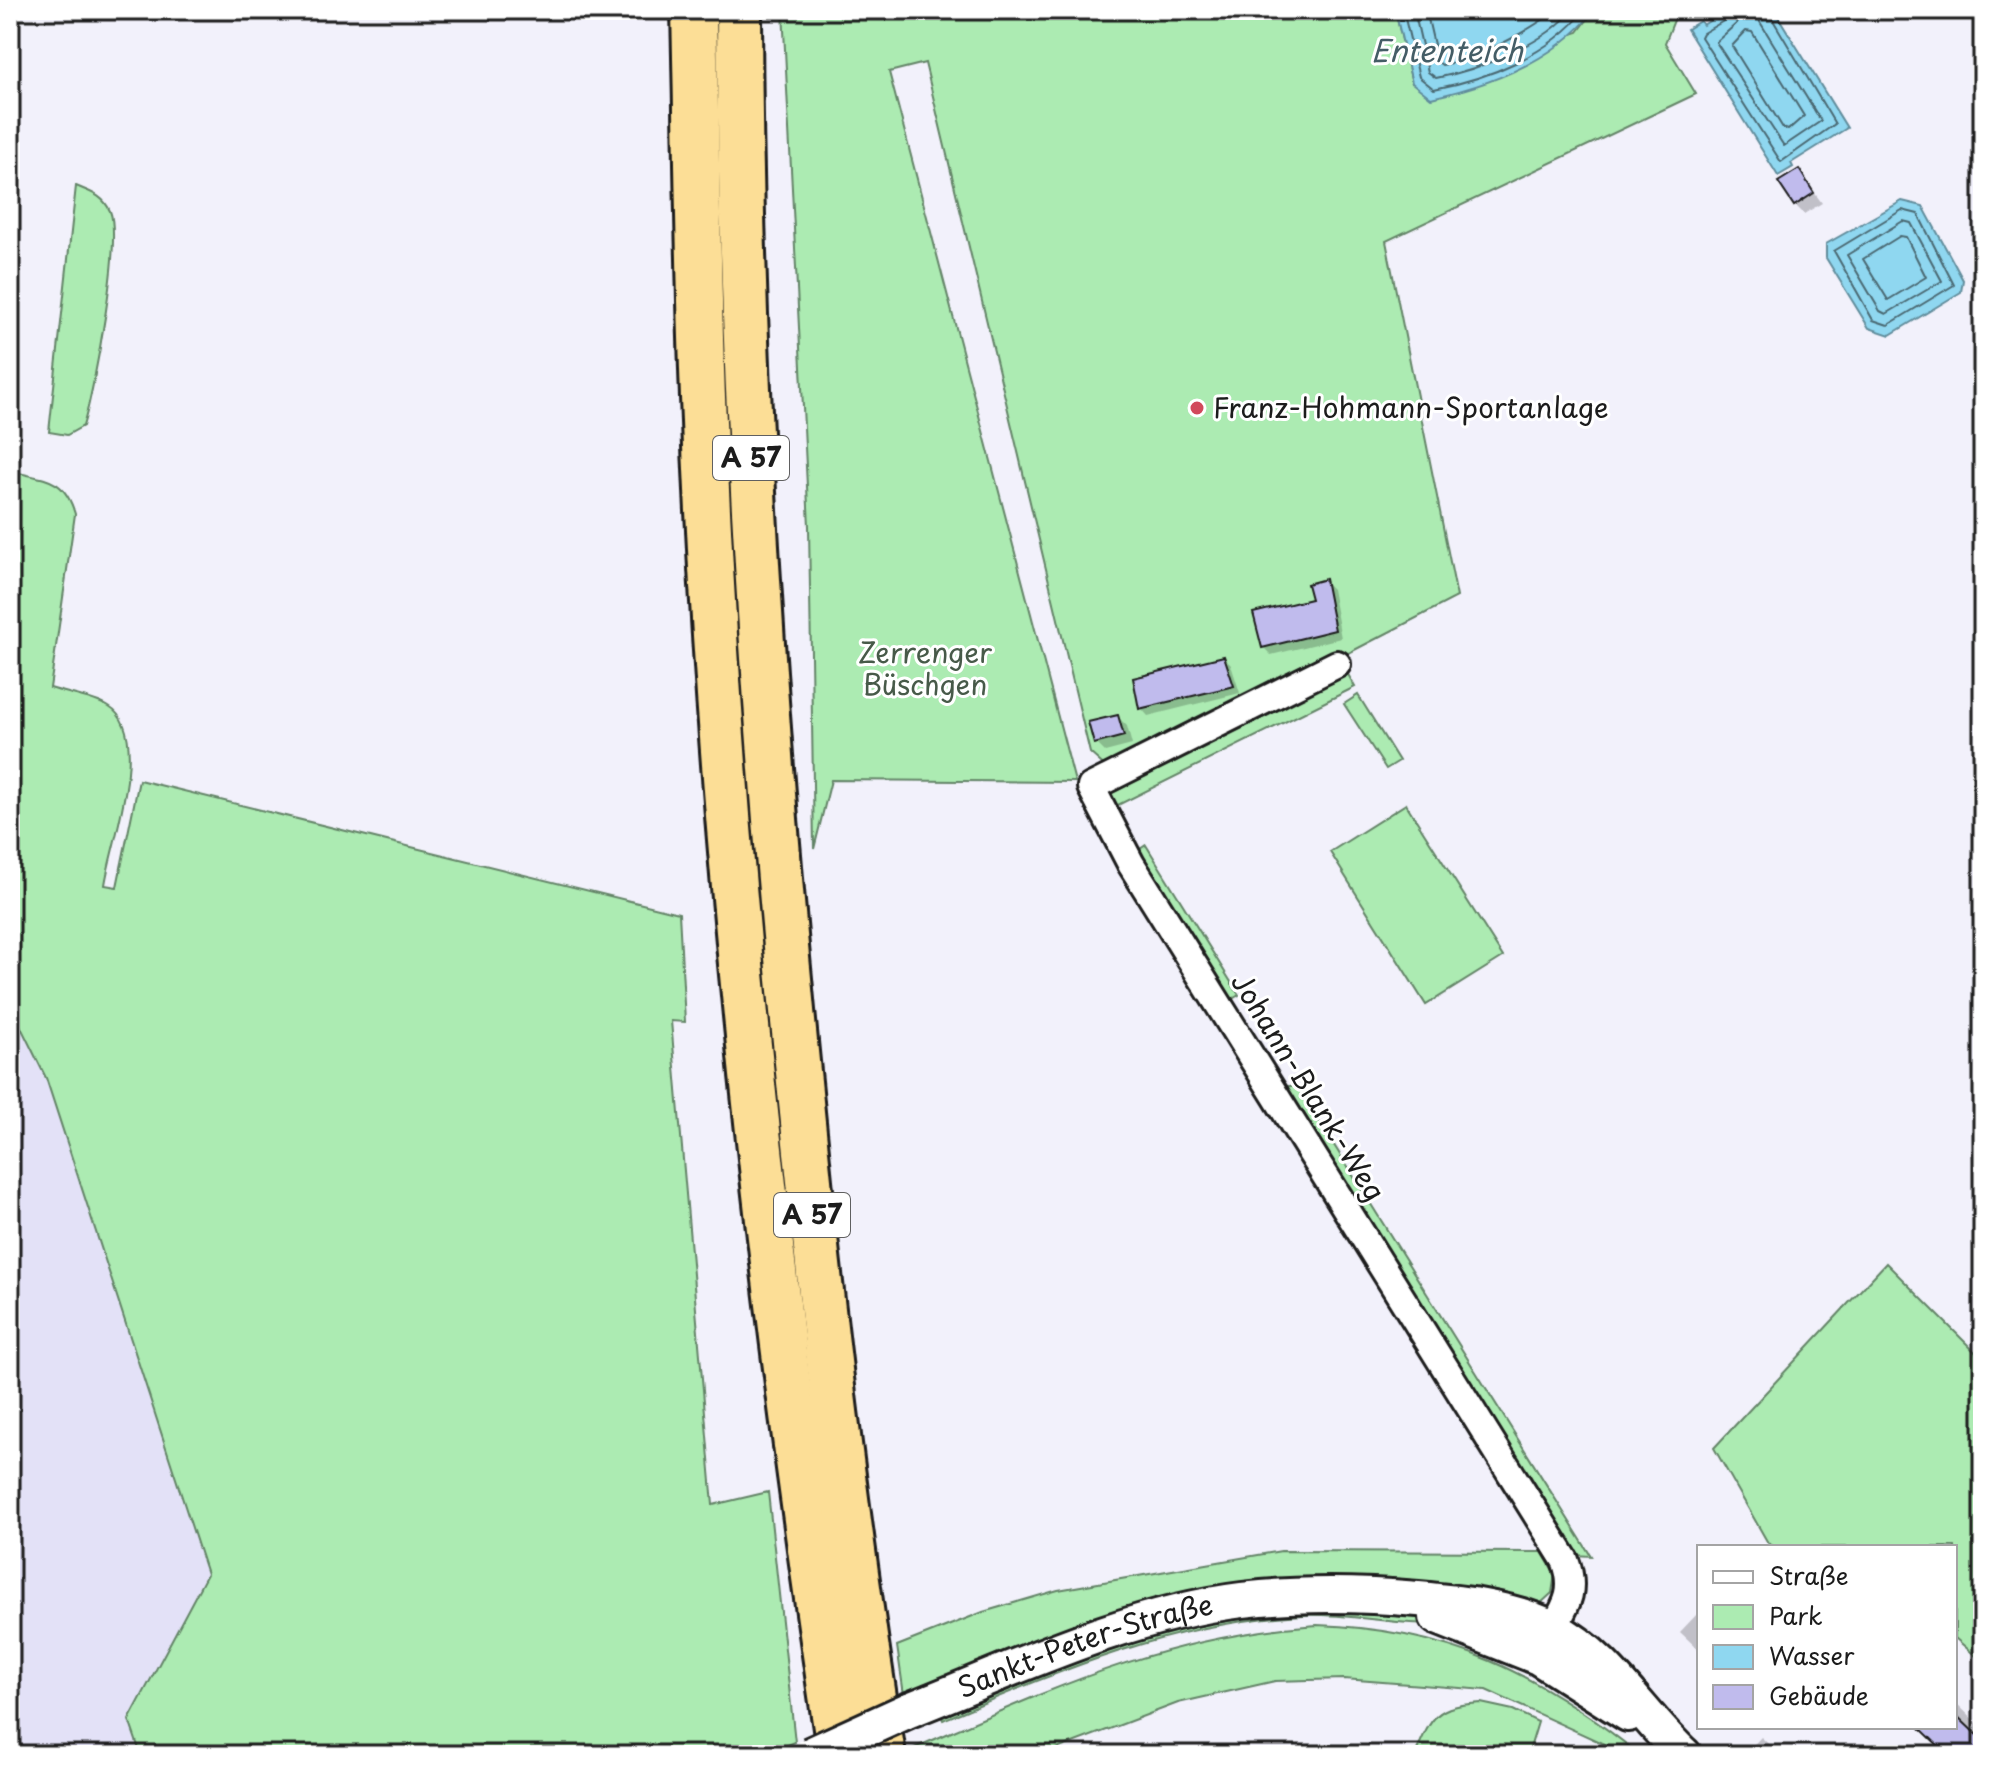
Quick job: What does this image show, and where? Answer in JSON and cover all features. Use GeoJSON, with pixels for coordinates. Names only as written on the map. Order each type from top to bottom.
{"type":"FeatureCollection","features":[{"type":"Feature","properties":{"kind":"highway","name":"A 57"},"geometry":{"type":"LineString","coordinates":[[694,10],[703,399],[731,844],[778,1313],[840,1755]]}},
{"type":"Feature","properties":{"kind":"highway","name":"A 57"},"geometry":{"type":"LineString","coordinates":[[739,10],[740,200],[754,546],[774,842],[821,1310],[856,1588],[883,1755]]}},
{"type":"Feature","properties":{"kind":"street","name":"Johann-Blank-Weg"},"geometry":{"type":"LineString","coordinates":[[1337,664],[1091,787],[1131,864],[1565,1560],[1573,1585],[1566,1606],[1545,1643]]}},
{"type":"Feature","properties":{"kind":"street","name":"Sankt-Peter-Straße"},"geometry":{"type":"LineString","coordinates":[[810,1755],[909,1710],[1157,1618],[1240,1600],[1313,1594],[1452,1602],[1504,1613],[1545,1643],[1591,1654],[1680,1752]]}},
{"type":"Feature","properties":{"kind":"shaded area"},"geometry":{"type":"Polygon","coordinates":[[[10,1005],[46,1078],[207,1575],[129,1720],[141,1755],[10,1755],[10,1005]]]}},
{"type":"Feature","properties":{"kind":"green space","name":"Zerrenger Büschgen"},"geometry":{"type":"Polygon","coordinates":[[[783,10],[1395,10],[1412,83],[1578,32],[1595,10],[1678,10],[1665,43],[1696,94],[1386,241],[1457,597],[1339,658],[1355,687],[1112,808],[1110,771],[1090,753],[925,63],[889,72],[1075,782],[831,780],[814,849],[809,526],[783,10]]]}},
{"type":"Feature","properties":{"kind":"green space"},"geometry":{"type":"Polygon","coordinates":[[[76,186],[104,201],[113,227],[110,283],[88,408],[83,426],[67,435],[49,432],[76,186]]]}},
{"type":"Feature","properties":{"kind":"green space"},"geometry":{"type":"Polygon","coordinates":[[[10,471],[59,486],[75,514],[50,688],[109,707],[122,720],[128,740],[126,790],[105,885],[117,887],[139,780],[679,913],[685,1022],[671,1021],[713,1505],[768,1492],[795,1742],[764,1755],[141,1755],[129,1720],[207,1574],[46,1078],[10,1005],[10,471]]]}},
{"type":"Feature","properties":{"kind":"green space"},"geometry":{"type":"Polygon","coordinates":[[[1358,695],[1399,761],[1386,769],[1344,704],[1358,695]]]}},
{"type":"Feature","properties":{"kind":"green space"},"geometry":{"type":"Polygon","coordinates":[[[1406,804],[1503,957],[1426,1005],[1330,852],[1406,804]]]}},
{"type":"Feature","properties":{"kind":"green space"},"geometry":{"type":"Polygon","coordinates":[[[1146,845],[1239,995],[1229,1001],[1137,851],[1146,845]]]}},
{"type":"Feature","properties":{"kind":"green space"},"geometry":{"type":"Polygon","coordinates":[[[1282,1086],[1297,1086],[1591,1556],[1574,1555],[1282,1086]]]}},
{"type":"Feature","properties":{"kind":"green space"},"geometry":{"type":"Polygon","coordinates":[[[1886,1263],[1983,1360],[1983,1650],[1977,1657],[1957,1640],[1957,1545],[1772,1545],[1714,1448],[1886,1263]]]}},
{"type":"Feature","properties":{"kind":"green space"},"geometry":{"type":"Polygon","coordinates":[[[1281,1551],[1542,1552],[1555,1574],[1552,1593],[1539,1605],[1361,1579],[948,1676],[904,1695],[897,1646],[983,1612],[1058,1590],[1281,1551]]]}},
{"type":"Feature","properties":{"kind":"green space"},"geometry":{"type":"Polygon","coordinates":[[[1292,1606],[1413,1615],[1448,1623],[1303,1615],[1209,1627],[1118,1651],[943,1720],[940,1712],[1151,1632],[1292,1606]]]}},
{"type":"Feature","properties":{"kind":"green space"},"geometry":{"type":"Polygon","coordinates":[[[1317,1625],[1409,1635],[1490,1661],[1565,1701],[1640,1755],[1628,1755],[1486,1690],[1344,1679],[1275,1681],[1178,1703],[1041,1755],[913,1755],[912,1749],[1061,1686],[1158,1653],[1261,1631],[1317,1625]]]}},
{"type":"Feature","properties":{"kind":"green space"},"geometry":{"type":"Polygon","coordinates":[[[1481,1703],[1513,1710],[1538,1722],[1528,1755],[1415,1755],[1426,1730],[1438,1715],[1454,1707],[1481,1703]]]}},
{"type":"Feature","properties":{"kind":"water","name":"Ententeich"},"geometry":{"type":"Polygon","coordinates":[[[1395,10],[1595,10],[1561,43],[1521,68],[1476,86],[1431,98],[1412,83],[1395,10]]]}},
{"type":"Feature","properties":{"kind":"water"},"geometry":{"type":"Polygon","coordinates":[[[1727,10],[1774,10],[1847,128],[1791,163],[1793,167],[1778,176],[1687,29],[1700,21],[1703,25],[1727,10]]]}},
{"type":"Feature","properties":{"kind":"water"},"geometry":{"type":"Polygon","coordinates":[[[1902,201],[1923,206],[1963,280],[1961,292],[1890,335],[1869,328],[1826,258],[1826,244],[1902,201]]]}},
{"type":"Feature","properties":{"kind":"building"},"geometry":{"type":"Polygon","coordinates":[[[1799,169],[1814,193],[1794,206],[1778,182],[1799,169]]]}},
{"type":"Feature","properties":{"kind":"building"},"geometry":{"type":"Polygon","coordinates":[[[1325,579],[1335,630],[1262,648],[1253,613],[1311,599],[1307,584],[1325,579]]]}},
{"type":"Feature","properties":{"kind":"building"},"geometry":{"type":"Polygon","coordinates":[[[1224,656],[1234,686],[1139,709],[1133,678],[1224,656]]]}},
{"type":"Feature","properties":{"kind":"building"},"geometry":{"type":"Polygon","coordinates":[[[1118,715],[1124,736],[1094,744],[1088,722],[1118,715]]]}},
{"type":"Feature","properties":{"kind":"building"},"geometry":{"type":"Polygon","coordinates":[[[1957,1716],[1983,1741],[1983,1755],[1948,1755],[1921,1729],[1957,1729],[1957,1716]]]}},
{"type":"Feature","properties":{"kind":"place","name":"Franz-Hohmann-Sportanlage"},"geometry":{"type":"Point","coordinates":[1197,408]}}]}
